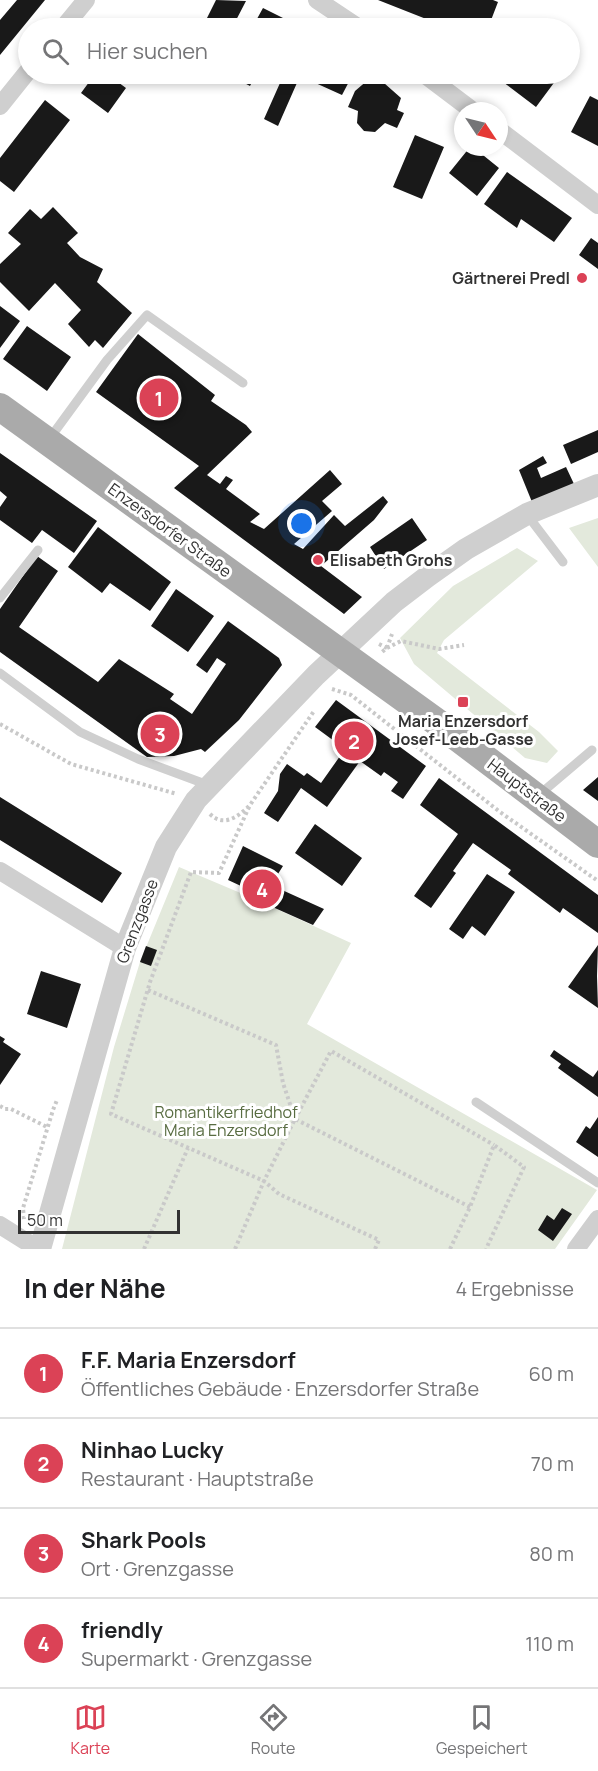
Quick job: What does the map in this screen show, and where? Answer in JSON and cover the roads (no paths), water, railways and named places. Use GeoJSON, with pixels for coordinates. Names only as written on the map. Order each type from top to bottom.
{"type":"FeatureCollection","features":[{"type":"Feature","properties":{"kind":"main road","name":"Enzersdorfer Straße"},"geometry":{"type":"LineString","coordinates":[[0,407],[353,651]]}},
{"type":"Feature","properties":{"kind":"main road","name":"Hauptstraße"},"geometry":{"type":"LineString","coordinates":[[353,651],[445,728],[598,844]]}},
{"type":"Feature","properties":{"kind":"street"},"geometry":{"type":"LineString","coordinates":[[71,18],[86,0]]}},
{"type":"Feature","properties":{"kind":"street"},"geometry":{"type":"LineString","coordinates":[[317,0],[344,18]]}},
{"type":"Feature","properties":{"kind":"street"},"geometry":{"type":"LineString","coordinates":[[0,106],[18,84]]}},
{"type":"Feature","properties":{"kind":"street"},"geometry":{"type":"LineString","coordinates":[[437,84],[461,102]]}},
{"type":"Feature","properties":{"kind":"street"},"geometry":{"type":"LineString","coordinates":[[508,137],[598,205]]}},
{"type":"Feature","properties":{"kind":"street","name":"Grenzgasse"},"geometry":{"type":"LineString","coordinates":[[39,1249],[125,948],[166,847],[203,793],[353,651],[428,576],[466,549],[527,514],[598,485]]}},
{"type":"Feature","properties":{"kind":"street"},"geometry":{"type":"LineString","coordinates":[[0,871],[125,948]]}},
{"type":"Feature","properties":{"kind":"street"},"geometry":{"type":"LineString","coordinates":[[576,1249],[598,1219]]}},
{"type":"Feature","properties":{"kind":"street"},"geometry":{"type":"LineString","coordinates":[[0,1225],[39,1249]]}},
{"type":"Feature","properties":{"kind":"lane"},"geometry":{"type":"LineString","coordinates":[[48,441],[106,360],[147,315],[243,383]]}},
{"type":"Feature","properties":{"kind":"lane"},"geometry":{"type":"LineString","coordinates":[[527,514],[564,562]]}},
{"type":"Feature","properties":{"kind":"lane"},"geometry":{"type":"LineString","coordinates":[[0,598],[38,550]]}},
{"type":"Feature","properties":{"kind":"lane"},"geometry":{"type":"LineString","coordinates":[[0,673],[80,732],[203,793]]}},
{"type":"Feature","properties":{"kind":"lane"},"geometry":{"type":"LineString","coordinates":[[536,798],[592,750]]}},
{"type":"Feature","properties":{"kind":"lane"},"geometry":{"type":"LineString","coordinates":[[476,1102],[598,1183]]}},
{"type":"Feature","properties":{"kind":"place","name":"Gärtnerei Predl"},"geometry":{"type":"Point","coordinates":[582,278]}},
{"type":"Feature","properties":{"kind":"place","name":"F.F. Maria Enzersdorf"},"geometry":{"type":"Point","coordinates":[159,398]}},
{"type":"Feature","properties":{"kind":"place","name":"Elisabeth Grohs"},"geometry":{"type":"Point","coordinates":[318,560]}},
{"type":"Feature","properties":{"kind":"place","name":"Maria Enzersdorf Josef-Leeb-Gasse"},"geometry":{"type":"Point","coordinates":[463,702]}},
{"type":"Feature","properties":{"kind":"place","name":"Shark Pools"},"geometry":{"type":"Point","coordinates":[160,734]}},
{"type":"Feature","properties":{"kind":"place","name":"Ninhao Lucky"},"geometry":{"type":"Point","coordinates":[354,741]}},
{"type":"Feature","properties":{"kind":"place","name":"friendly"},"geometry":{"type":"Point","coordinates":[262,889]}},
{"type":"Feature","properties":{"kind":"park label","name":"Romantikerfriedhof Maria Enzersdorf"},"geometry":{"type":"Point","coordinates":[226,1121]}}]}
